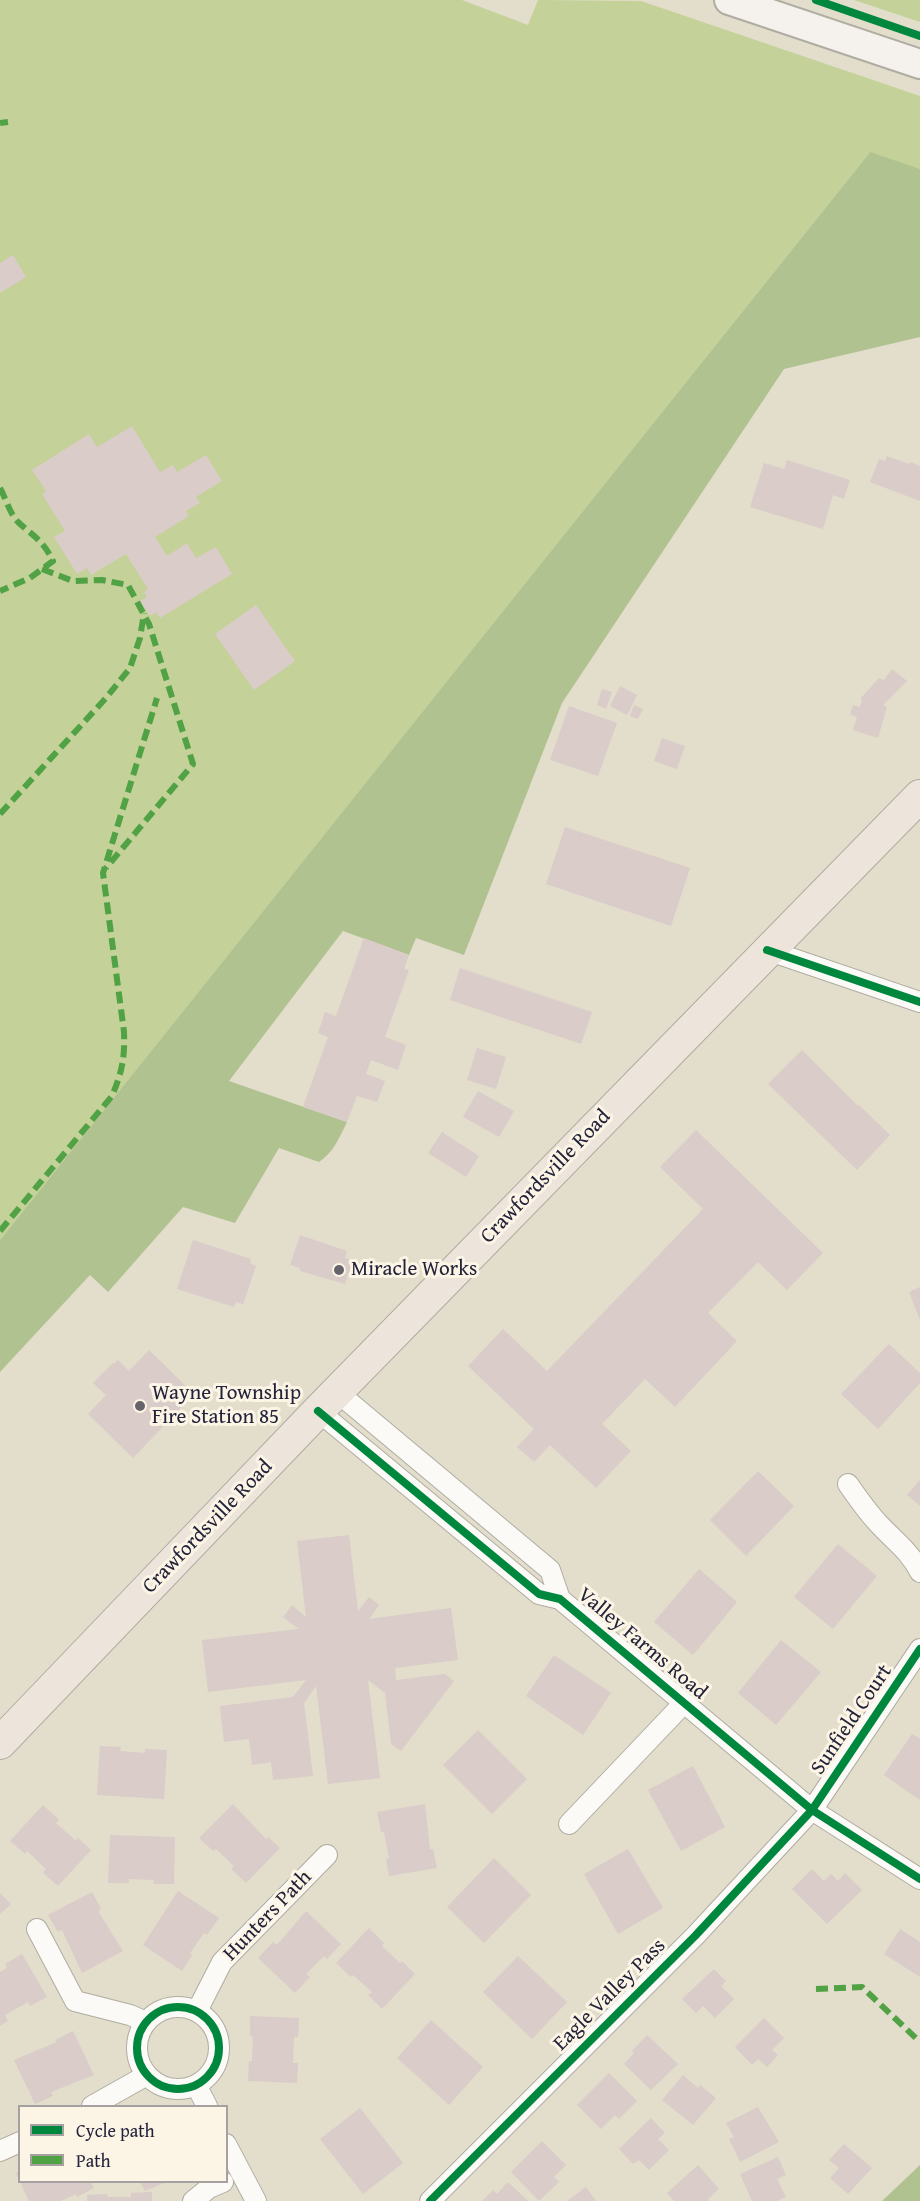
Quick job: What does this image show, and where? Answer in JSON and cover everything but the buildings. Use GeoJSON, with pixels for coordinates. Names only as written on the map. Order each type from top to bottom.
{"type":"FeatureCollection","features":[{"type":"Feature","properties":{"kind":"main road"},"geometry":{"type":"LineString","coordinates":[[729,0],[920,64]]}},
{"type":"Feature","properties":{"kind":"main road","name":"Crawfordsville Road"},"geometry":{"type":"LineString","coordinates":[[0,1743],[327,1401],[920,796]]}},
{"type":"Feature","properties":{"kind":"street"},"geometry":{"type":"LineString","coordinates":[[767,950],[920,1002]]}},
{"type":"Feature","properties":{"kind":"street","name":"Valley Farms Road"},"geometry":{"type":"LineString","coordinates":[[327,1401],[539,1594],[560,1599],[812,1810],[920,1879]]}},
{"type":"Feature","properties":{"kind":"street"},"geometry":{"type":"LineString","coordinates":[[848,1484],[874,1518],[903,1547],[920,1572]]}},
{"type":"Feature","properties":{"kind":"street","name":"Sunfield Court"},"geometry":{"type":"LineString","coordinates":[[812,1810],[920,1650]]}},
{"type":"Feature","properties":{"kind":"street"},"geometry":{"type":"LineString","coordinates":[[569,1824],[684,1702]]}},
{"type":"Feature","properties":{"kind":"street","name":"Eagle Valley Pass"},"geometry":{"type":"LineString","coordinates":[[430,2201],[695,1936],[812,1810]]}},
{"type":"Feature","properties":{"kind":"street","name":"Hunters Path"},"geometry":{"type":"LineString","coordinates":[[197,2011],[222,1962],[327,1855]]}},
{"type":"Feature","properties":{"kind":"street"},"geometry":{"type":"LineString","coordinates":[[37,1929],[75,2001],[130,2015],[146,2022]]}},
{"type":"Feature","properties":{"kind":"street"},"geometry":{"type":"LineString","coordinates":[[184,2007],[197,2011],[213,2027],[219,2048],[213,2070],[196,2085],[183,2089],[170,2089],[157,2084],[147,2075],[140,2063],[137,2049],[139,2034],[146,2022],[157,2013],[170,2008],[184,2007]]}},
{"type":"Feature","properties":{"kind":"street"},"geometry":{"type":"LineString","coordinates":[[94,2105],[147,2075]]}},
{"type":"Feature","properties":{"kind":"street"},"geometry":{"type":"LineString","coordinates":[[196,2085],[206,2105]]}},
{"type":"Feature","properties":{"kind":"street"},"geometry":{"type":"LineString","coordinates":[[0,2151],[18,2143]]}},
{"type":"Feature","properties":{"kind":"street"},"geometry":{"type":"LineString","coordinates":[[228,2161],[230,2178],[256,2201]]}},
{"type":"Feature","properties":{"kind":"street"},"geometry":{"type":"LineString","coordinates":[[193,2201],[208,2188],[219,2183]]}},
{"type":"Feature","properties":{"kind":"green space"},"geometry":{"type":"Polygon","coordinates":[[[0,0],[462,0],[528,25],[538,0],[641,1],[920,96],[920,169],[869,153],[0,1240],[0,0]]]}},
{"type":"Feature","properties":{"kind":"green space"},"geometry":{"type":"Polygon","coordinates":[[[854,0],[920,0],[920,22],[854,0]]]}},
{"type":"Feature","properties":{"kind":"green space"},"geometry":{"type":"Polygon","coordinates":[[[870,152],[920,169],[920,337],[784,369],[562,703],[464,955],[416,938],[409,955],[343,931],[229,1081],[347,1122],[329,1154],[319,1162],[279,1148],[235,1223],[183,1207],[108,1292],[90,1275],[0,1372],[0,1240],[870,152]]]}},
{"type":"Feature","properties":{"kind":"green space"},"geometry":{"type":"Polygon","coordinates":[[[920,2165],[920,2201],[882,2201],[920,2165]]]}},
{"type":"Feature","properties":{"kind":"marked path"},"geometry":{"type":"LineString","coordinates":[[0,123],[8,122]]}},
{"type":"Feature","properties":{"kind":"marked path"},"geometry":{"type":"LineString","coordinates":[[0,488],[15,519],[41,543],[53,561],[30,578],[0,591]]}},
{"type":"Feature","properties":{"kind":"marked path"},"geometry":{"type":"LineString","coordinates":[[42,569],[73,581],[102,580],[128,585],[149,624],[193,764],[106,868]]}},
{"type":"Feature","properties":{"kind":"marked path"},"geometry":{"type":"LineString","coordinates":[[0,814],[106,698],[130,668],[140,638],[144,613]]}},
{"type":"Feature","properties":{"kind":"marked path"},"geometry":{"type":"LineString","coordinates":[[0,1231],[112,1096],[120,1072],[124,1032],[103,873],[157,698]]}},
{"type":"Feature","properties":{"kind":"marked path"},"geometry":{"type":"LineString","coordinates":[[816,1989],[862,1987],[920,2042]]}},
{"type":"Feature","properties":{"kind":"cycle path"},"geometry":{"type":"LineString","coordinates":[[816,0],[920,36]]}},
{"type":"Feature","properties":{"kind":"cycle path"},"geometry":{"type":"LineString","coordinates":[[767,950],[920,1002]]}},
{"type":"Feature","properties":{"kind":"cycle path"},"geometry":{"type":"LineString","coordinates":[[318,1411],[539,1594],[560,1599],[812,1810],[920,1879]]}},
{"type":"Feature","properties":{"kind":"cycle path"},"geometry":{"type":"LineString","coordinates":[[430,2201],[695,1936],[812,1810],[920,1649]]}},
{"type":"Feature","properties":{"kind":"cycle path"},"geometry":{"type":"LineString","coordinates":[[178,2007],[194,2010],[207,2019],[216,2032],[219,2048],[216,2064],[207,2077],[194,2086],[178,2089],[162,2086],[149,2077],[140,2064],[137,2048],[140,2032],[149,2019],[162,2010],[178,2007]]}},
{"type":"Feature","properties":{"kind":"place","name":"Miracle Works"},"geometry":{"type":"Point","coordinates":[339,1270]}},
{"type":"Feature","properties":{"kind":"place","name":"Wayne Township Fire Station 85"},"geometry":{"type":"Point","coordinates":[140,1406]}}]}
